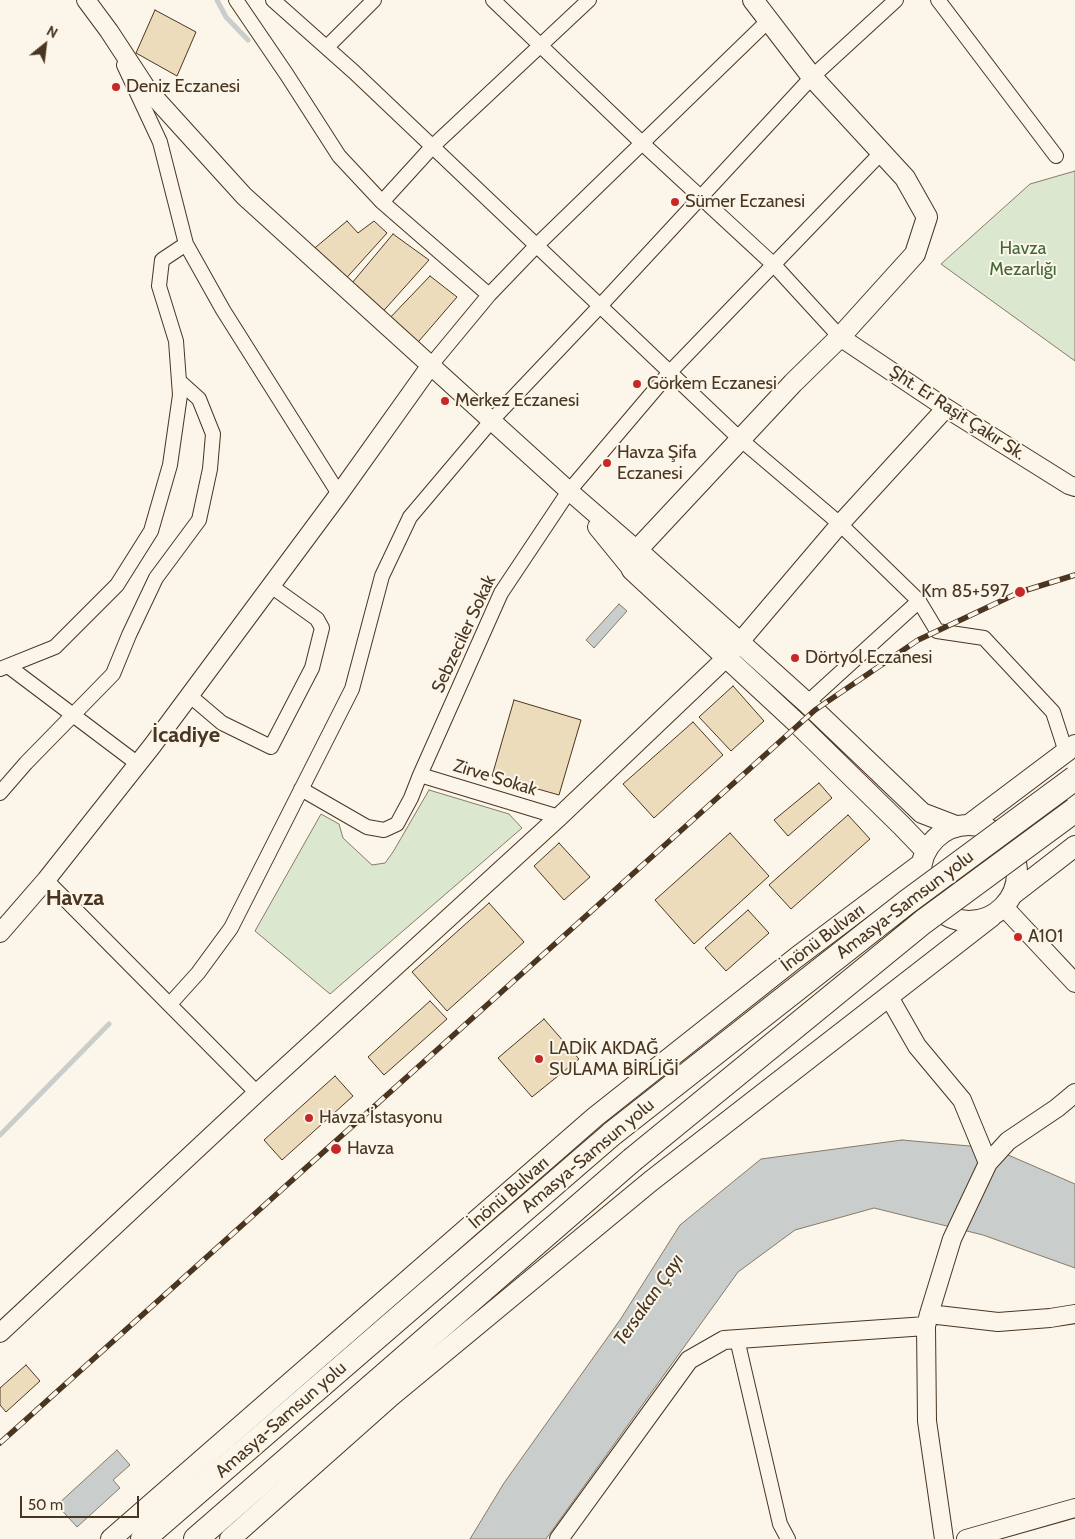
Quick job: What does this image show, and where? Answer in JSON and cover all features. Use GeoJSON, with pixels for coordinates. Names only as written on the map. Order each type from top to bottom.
{"type":"FeatureCollection","features":[{"type":"Feature","properties":{"kind":"highway","name":"Amasya-Samsun yolu"},"geometry":{"type":"LineString","coordinates":[[143,1539],[614,1133],[907,902],[1075,778]]}},
{"type":"Feature","properties":{"kind":"highway","name":"Amasya-Samsun yolu"},"geometry":{"type":"LineString","coordinates":[[196,1539],[632,1160],[923,922],[1075,810]]}},
{"type":"Feature","properties":{"kind":"main road"},"geometry":{"type":"LineString","coordinates":[[753,0],[812,78],[906,178],[927,217],[915,254],[840,337],[793,383],[637,550],[632,570],[799,725],[902,826],[923,858]]}},
{"type":"Feature","properties":{"kind":"main road"},"geometry":{"type":"LineString","coordinates":[[637,550],[807,703],[922,812],[963,825],[986,827],[1000,835],[1011,847],[1017,862],[1018,878],[1003,905],[977,921],[962,921],[947,916],[935,907],[926,894],[921,880],[923,858],[933,840],[944,831],[963,825],[1070,748]]}},
{"type":"Feature","properties":{"kind":"main road"},"geometry":{"type":"LineString","coordinates":[[230,1539],[391,1396],[643,1188],[889,996],[1075,846]]}},
{"type":"Feature","properties":{"kind":"main road","name":"İnönü Bulvarı"},"geometry":{"type":"LineString","coordinates":[[111,1539],[595,1117],[923,858]]}},
{"type":"Feature","properties":{"kind":"street"},"geometry":{"type":"LineString","coordinates":[[86,0],[147,89],[244,196],[569,491],[637,550]]}},
{"type":"Feature","properties":{"kind":"street"},"geometry":{"type":"LineString","coordinates":[[103,0],[108,31],[160,142],[186,244],[223,310],[339,494]]}},
{"type":"Feature","properties":{"kind":"street"},"geometry":{"type":"LineString","coordinates":[[236,0],[339,156],[382,202],[489,295]]}},
{"type":"Feature","properties":{"kind":"street"},"geometry":{"type":"LineString","coordinates":[[273,0],[433,146],[740,439],[840,524],[919,601],[937,631],[984,638],[1053,712],[1070,748]]}},
{"type":"Feature","properties":{"kind":"street"},"geometry":{"type":"LineString","coordinates":[[327,48],[374,0]]}},
{"type":"Feature","properties":{"kind":"street"},"geometry":{"type":"LineString","coordinates":[[493,0],[700,198],[774,265],[840,337]]}},
{"type":"Feature","properties":{"kind":"street"},"geometry":{"type":"LineString","coordinates":[[382,202],[433,146],[589,0]]}},
{"type":"Feature","properties":{"kind":"street"},"geometry":{"type":"LineString","coordinates":[[170,1004],[198,973],[231,928],[352,689],[382,576],[410,517],[492,420],[812,78],[896,0]]}},
{"type":"Feature","properties":{"kind":"street"},"geometry":{"type":"LineString","coordinates":[[938,0],[1056,156]]}},
{"type":"Feature","properties":{"kind":"street"},"geometry":{"type":"LineString","coordinates":[[0,933],[46,880],[138,764],[339,494],[431,365],[489,295],[537,245],[768,21]]}},
{"type":"Feature","properties":{"kind":"street","name":"Sebzeciler Sokak"},"geometry":{"type":"LineString","coordinates":[[301,789],[367,827],[384,830],[397,824],[412,798],[420,775],[501,593],[569,491],[670,372],[882,152]]}},
{"type":"Feature","properties":{"kind":"street"},"geometry":{"type":"LineString","coordinates":[[4,668],[55,647],[117,585],[151,531],[170,466],[180,395],[176,342],[158,286],[162,260],[186,244]]}},
{"type":"Feature","properties":{"kind":"street","name":"Şht. Er Raşit Çakır Sk."},"geometry":{"type":"LineString","coordinates":[[840,337],[946,408],[1075,487]]}},
{"type":"Feature","properties":{"kind":"street"},"geometry":{"type":"LineString","coordinates":[[0,793],[26,763],[113,674],[128,635],[156,578],[199,520],[210,469],[213,434],[198,399],[179,381]]}},
{"type":"Feature","properties":{"kind":"street"},"geometry":{"type":"LineString","coordinates":[[0,1333],[257,1093],[559,817],[727,657],[840,524],[946,408]]}},
{"type":"Feature","properties":{"kind":"street"},"geometry":{"type":"LineString","coordinates":[[569,491],[632,570]]}},
{"type":"Feature","properties":{"kind":"street"},"geometry":{"type":"LineString","coordinates":[[190,696],[222,723],[271,747],[312,668],[322,628],[317,619],[270,586]]}},
{"type":"Feature","properties":{"kind":"street"},"geometry":{"type":"LineString","coordinates":[[807,703],[919,601]]}},
{"type":"Feature","properties":{"kind":"street"},"geometry":{"type":"LineString","coordinates":[[4,668],[73,715],[138,764]]}},
{"type":"Feature","properties":{"kind":"street","name":"Zirve Sokak"},"geometry":{"type":"LineString","coordinates":[[420,775],[559,817]]}},
{"type":"Feature","properties":{"kind":"street"},"geometry":{"type":"LineString","coordinates":[[46,880],[257,1093]]}},
{"type":"Feature","properties":{"kind":"street"},"geometry":{"type":"LineString","coordinates":[[1003,905],[1075,983]]}},
{"type":"Feature","properties":{"kind":"street"},"geometry":{"type":"LineString","coordinates":[[889,996],[917,1046],[962,1100],[988,1163]]}},
{"type":"Feature","properties":{"kind":"street"},"geometry":{"type":"LineString","coordinates":[[944,1539],[927,1421],[928,1320],[952,1239],[988,1163],[1008,1141],[1057,1108],[1075,1093]]}},
{"type":"Feature","properties":{"kind":"street"},"geometry":{"type":"LineString","coordinates":[[559,1539],[688,1360],[724,1340],[928,1320],[998,1322],[1075,1314]]}},
{"type":"Feature","properties":{"kind":"street"},"geometry":{"type":"LineString","coordinates":[[737,1339],[780,1524],[788,1539]]}},
{"type":"Feature","properties":{"kind":"street"},"geometry":{"type":"LineString","coordinates":[[966,1539],[1075,1508]]}},
{"type":"Feature","properties":{"kind":"green space","name":"Havza Mezarlığı"},"geometry":{"type":"Polygon","coordinates":[[[1075,171],[1075,361],[941,264],[1030,184],[1075,171]]]}},
{"type":"Feature","properties":{"kind":"green space"},"geometry":{"type":"Polygon","coordinates":[[[429,790],[509,814],[522,828],[330,994],[255,931],[321,814],[339,824],[343,838],[372,865],[385,863],[429,790]]]}},
{"type":"Feature","properties":{"kind":"water"},"geometry":{"type":"Polygon","coordinates":[[[619,604],[627,611],[594,648],[586,640],[619,604]]]}},
{"type":"Feature","properties":{"kind":"water","name":"Tersakan Çayı"},"geometry":{"type":"Polygon","coordinates":[[[902,1140],[992,1148],[1075,1184],[1075,1268],[983,1235],[874,1208],[795,1230],[738,1272],[546,1539],[470,1539],[504,1483],[620,1320],[680,1225],[761,1159],[902,1140]]]}},
{"type":"Feature","properties":{"kind":"water"},"geometry":{"type":"Polygon","coordinates":[[[117,1450],[130,1465],[113,1480],[120,1488],[77,1527],[57,1505],[117,1450]]]}},
{"type":"Feature","properties":{"kind":"building"},"geometry":{"type":"Polygon","coordinates":[[[155,10],[196,32],[177,76],[136,53],[155,10]]]}},
{"type":"Feature","properties":{"kind":"building"},"geometry":{"type":"Polygon","coordinates":[[[347,221],[358,233],[374,221],[387,233],[341,284],[310,252],[347,221]]]}},
{"type":"Feature","properties":{"kind":"building"},"geometry":{"type":"Polygon","coordinates":[[[393,234],[429,260],[378,317],[347,289],[393,234]]]}},
{"type":"Feature","properties":{"kind":"building"},"geometry":{"type":"Polygon","coordinates":[[[430,276],[457,297],[413,348],[385,323],[430,276]]]}},
{"type":"Feature","properties":{"kind":"building"},"geometry":{"type":"Polygon","coordinates":[[[733,686],[764,721],[731,751],[699,717],[733,686]]]}},
{"type":"Feature","properties":{"kind":"building"},"geometry":{"type":"Polygon","coordinates":[[[514,700],[581,720],[559,795],[492,776],[514,700]]]}},
{"type":"Feature","properties":{"kind":"building"},"geometry":{"type":"Polygon","coordinates":[[[693,722],[723,755],[654,818],[623,784],[693,722]]]}},
{"type":"Feature","properties":{"kind":"building"},"geometry":{"type":"Polygon","coordinates":[[[819,783],[832,798],[788,836],[774,820],[819,783]]]}},
{"type":"Feature","properties":{"kind":"building"},"geometry":{"type":"Polygon","coordinates":[[[848,815],[870,839],[791,909],[769,885],[848,815]]]}},
{"type":"Feature","properties":{"kind":"building"},"geometry":{"type":"Polygon","coordinates":[[[730,833],[769,876],[694,944],[655,900],[730,833]]]}},
{"type":"Feature","properties":{"kind":"building"},"geometry":{"type":"Polygon","coordinates":[[[559,843],[590,877],[564,900],[534,866],[559,843]]]}},
{"type":"Feature","properties":{"kind":"building"},"geometry":{"type":"Polygon","coordinates":[[[489,903],[524,942],[447,1011],[412,972],[489,903]]]}},
{"type":"Feature","properties":{"kind":"building"},"geometry":{"type":"Polygon","coordinates":[[[748,910],[769,933],[726,971],[705,948],[748,910]]]}},
{"type":"Feature","properties":{"kind":"building"},"geometry":{"type":"Polygon","coordinates":[[[430,1001],[447,1019],[384,1075],[368,1057],[430,1001]]]}},
{"type":"Feature","properties":{"kind":"building","name":"LADİK AKDAĞ SULAMA BİRLİĞİ"},"geometry":{"type":"Polygon","coordinates":[[[544,1019],[579,1059],[532,1097],[498,1058],[544,1019]]]}},
{"type":"Feature","properties":{"kind":"building","name":"Havza İstasyonu"},"geometry":{"type":"Polygon","coordinates":[[[335,1076],[353,1096],[282,1160],[264,1140],[335,1076]]]}},
{"type":"Feature","properties":{"kind":"building"},"geometry":{"type":"Polygon","coordinates":[[[26,1365],[40,1381],[6,1412],[0,1405],[0,1388],[26,1365]]]}},
{"type":"Feature","properties":{"kind":"waterway"},"geometry":{"type":"LineString","coordinates":[[217,0],[226,17],[248,40]]}},
{"type":"Feature","properties":{"kind":"waterway"},"geometry":{"type":"LineString","coordinates":[[0,1135],[109,1024]]}},
{"type":"Feature","properties":{"kind":"railway"},"geometry":{"type":"LineString","coordinates":[[0,1443],[815,710],[918,640],[1020,592],[1075,575]]}},
{"type":"Feature","properties":{"kind":"place","name":"Deniz Eczanesi"},"geometry":{"type":"Point","coordinates":[116,87]}},
{"type":"Feature","properties":{"kind":"place","name":"Sümer Eczanesi"},"geometry":{"type":"Point","coordinates":[675,202]}},
{"type":"Feature","properties":{"kind":"place","name":"Görkem Eczanesi"},"geometry":{"type":"Point","coordinates":[637,384]}},
{"type":"Feature","properties":{"kind":"place","name":"Merkez Eczanesi"},"geometry":{"type":"Point","coordinates":[445,401]}},
{"type":"Feature","properties":{"kind":"place","name":"Havza Şifa Eczanesi"},"geometry":{"type":"Point","coordinates":[607,463]}},
{"type":"Feature","properties":{"kind":"place","name":"Km 85+597"},"geometry":{"type":"Point","coordinates":[1020,592]}},
{"type":"Feature","properties":{"kind":"place","name":"Dörtyol Eczanesi"},"geometry":{"type":"Point","coordinates":[795,658]}},
{"type":"Feature","properties":{"kind":"place","name":"A101"},"geometry":{"type":"Point","coordinates":[1018,937]}},
{"type":"Feature","properties":{"kind":"place","name":"LADİK AKDAĞ SULAMA BİRLİĞİ"},"geometry":{"type":"Point","coordinates":[539,1059]}},
{"type":"Feature","properties":{"kind":"place","name":"Havza İstasyonu"},"geometry":{"type":"Point","coordinates":[309,1118]}},
{"type":"Feature","properties":{"kind":"place","name":"Havza"},"geometry":{"type":"Point","coordinates":[336,1149]}},
{"type":"Feature","properties":{"kind":"district","name":"İcadiye"},"geometry":{"type":"Point","coordinates":[186,736]}},
{"type":"Feature","properties":{"kind":"district","name":"Havza"},"geometry":{"type":"Point","coordinates":[75,899]}}]}
